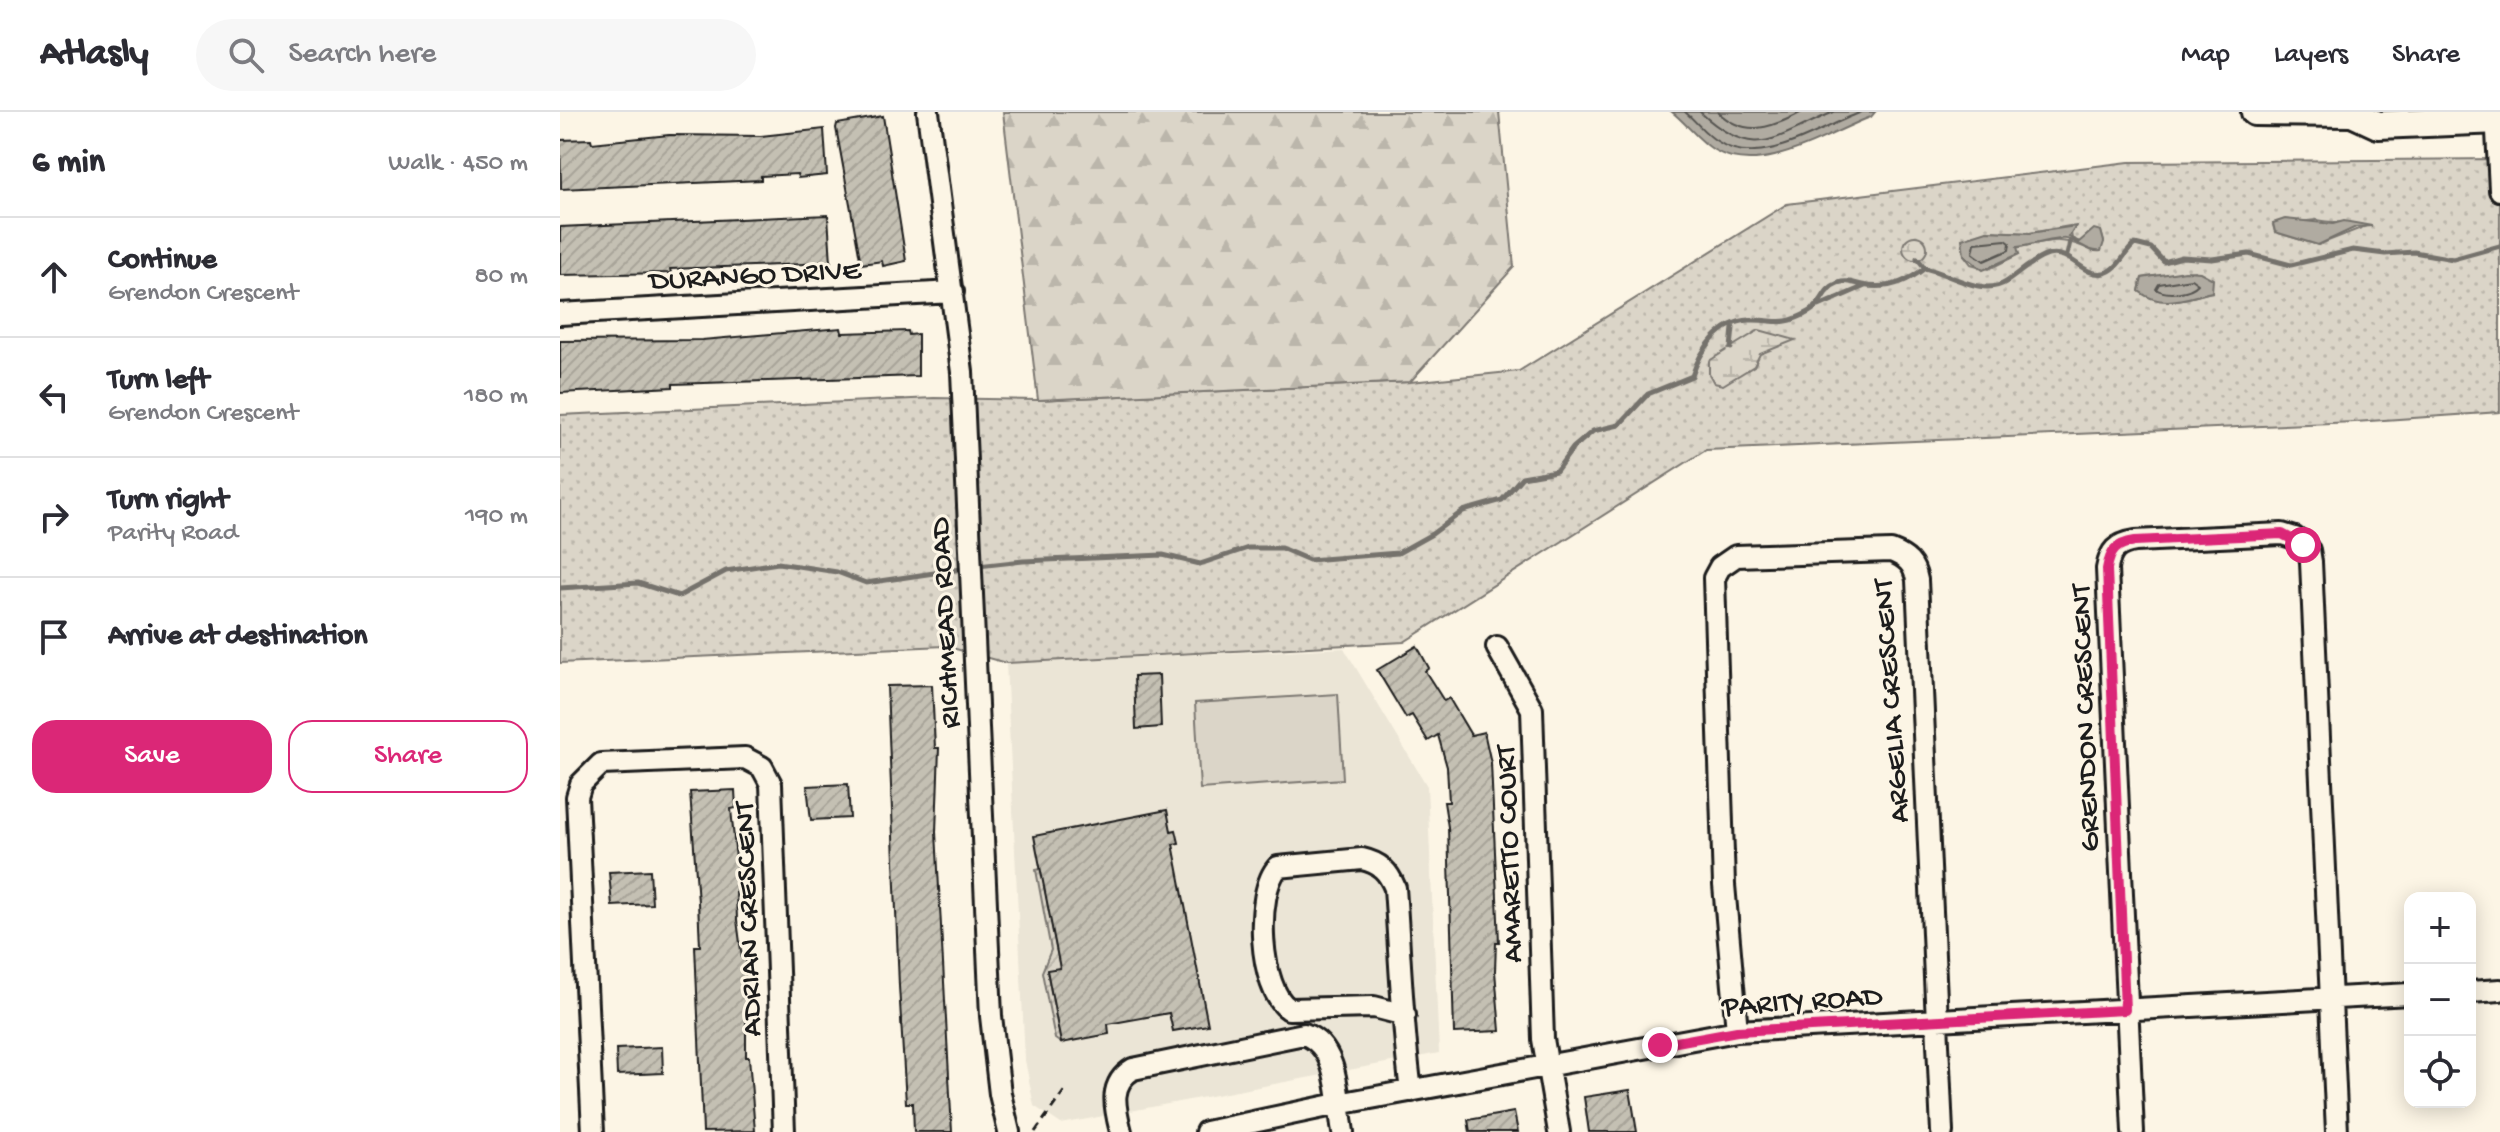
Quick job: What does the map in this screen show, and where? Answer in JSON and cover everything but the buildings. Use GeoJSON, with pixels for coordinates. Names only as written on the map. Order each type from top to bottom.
{"type":"FeatureCollection","features":[{"type":"Feature","properties":{"kind":"main road"},"geometry":{"type":"LineString","coordinates":[[2255,112],[2353,112],[2378,125],[2498,118]]}},
{"type":"Feature","properties":{"kind":"street","name":"RICHMEAD ROAD"},"geometry":{"type":"LineString","coordinates":[[928,112],[962,372],[991,1016],[1000,1094],[1009,1132]]}},
{"type":"Feature","properties":{"kind":"street"},"geometry":{"type":"LineString","coordinates":[[2498,118],[2500,190]]}},
{"type":"Feature","properties":{"kind":"street","name":"DURANGO DRIVE"},"geometry":{"type":"LineString","coordinates":[[560,314],[953,292]]}},
{"type":"Feature","properties":{"kind":"street","name":"GRENDON CRESCENT"},"geometry":{"type":"LineString","coordinates":[[2125,1010],[2107,569],[2114,548],[2123,543],[2149,540],[2282,534],[2295,538],[2309,550],[2329,999]]}},
{"type":"Feature","properties":{"kind":"street","name":"ARGELIA CRESCENT"},"geometry":{"type":"LineString","coordinates":[[1737,1031],[1724,885],[1713,597],[1714,578],[1720,567],[1736,556],[1891,551],[1905,556],[1915,568],[1936,1020]]}},
{"type":"Feature","properties":{"kind":"street","name":"AMARETTO COURT"},"geometry":{"type":"LineString","coordinates":[[1497,647],[1532,709],[1545,1068],[1559,1132]]}},
{"type":"Feature","properties":{"kind":"street","name":"ADRIAN CRESCENT"},"geometry":{"type":"LineString","coordinates":[[593,1132],[577,797],[581,784],[601,764],[745,758],[762,767],[771,784],[784,1132]]}},
{"type":"Feature","properties":{"kind":"street"},"geometry":{"type":"LineString","coordinates":[[1405,1015],[1374,1007],[1289,1009],[1276,999],[1266,963],[1264,897],[1266,883],[1278,867],[1362,859],[1375,862],[1389,873],[1395,888],[1411,1091]]}},
{"type":"Feature","properties":{"kind":"street"},"geometry":{"type":"LineString","coordinates":[[2476,992],[2500,990]]}},
{"type":"Feature","properties":{"kind":"street","name":"PARITY ROAD"},"geometry":{"type":"LineString","coordinates":[[1206,1132],[1338,1104],[1737,1031],[2404,994]]}},
{"type":"Feature","properties":{"kind":"street"},"geometry":{"type":"LineString","coordinates":[[2329,999],[2337,1132]]}},
{"type":"Feature","properties":{"kind":"street"},"geometry":{"type":"LineString","coordinates":[[2125,1010],[2133,1132]]}},
{"type":"Feature","properties":{"kind":"street"},"geometry":{"type":"LineString","coordinates":[[1936,1020],[1942,1132]]}},
{"type":"Feature","properties":{"kind":"street"},"geometry":{"type":"LineString","coordinates":[[1121,1132],[1113,1101],[1123,1075],[1133,1069],[1304,1034],[1325,1048],[1331,1061],[1343,1132]]}},
{"type":"Feature","properties":{"kind":"path"},"geometry":{"type":"LineString","coordinates":[[1035,1132],[1065,1090]]}},
{"type":"Feature","properties":{"kind":"shaded area"},"geometry":{"type":"Polygon","coordinates":[[[1344,648],[1427,786],[1439,1053],[1061,1124],[1034,1106],[1025,1060],[1006,663],[1344,648]]]}},
{"type":"Feature","properties":{"kind":"green space"},"geometry":{"type":"Polygon","coordinates":[[[1003,112],[1499,112],[1514,267],[1410,382],[1038,400],[1003,112]]]}},
{"type":"Feature","properties":{"kind":"green space"},"geometry":{"type":"Polygon","coordinates":[[[2500,159],[2500,412],[2355,422],[1706,450],[1404,642],[1006,663],[945,646],[560,663],[560,415],[934,398],[1038,400],[1410,382],[1519,371],[1787,204],[2129,162],[2500,159]],[[2316,220],[2273,225],[2275,232],[2318,245],[2366,226],[2354,224],[2316,220]],[[2070,226],[2030,233],[1987,231],[1965,250],[1964,255],[1971,264],[1989,269],[2019,254],[2015,248],[2063,241],[2093,251],[2104,242],[2101,231],[2090,233],[2080,242],[2072,239],[2070,226]],[[2195,271],[2142,278],[2139,291],[2156,300],[2175,300],[2212,292],[2195,271]]]}},
{"type":"Feature","properties":{"kind":"green space"},"geometry":{"type":"Polygon","coordinates":[[[1915,236],[1923,240],[1927,248],[1923,256],[1915,260],[1907,256],[1903,248],[1907,240],[1915,236]]]}},
{"type":"Feature","properties":{"kind":"green space"},"geometry":{"type":"Polygon","coordinates":[[[1759,330],[1795,340],[1760,354],[1754,366],[1723,385],[1714,383],[1709,374],[1709,361],[1759,330]]]}},
{"type":"Feature","properties":{"kind":"green space"},"geometry":{"type":"Polygon","coordinates":[[[1338,694],[1343,779],[1200,789],[1195,703],[1338,694]]]}},
{"type":"Feature","properties":{"kind":"green space"},"geometry":{"type":"Polygon","coordinates":[[[1041,869],[1060,968],[1047,971],[1061,1043],[1055,1039],[1042,972],[1051,950],[1036,870],[1041,869]]]}},
{"type":"Feature","properties":{"kind":"water"},"geometry":{"type":"Polygon","coordinates":[[[1672,112],[1875,112],[1871,117],[1814,142],[1773,156],[1752,159],[1733,157],[1714,150],[1672,112]]]}},
{"type":"Feature","properties":{"kind":"water"},"geometry":{"type":"Polygon","coordinates":[[[2285,219],[2333,224],[2344,221],[2372,226],[2356,227],[2318,245],[2275,232],[2273,223],[2285,219]]]}},
{"type":"Feature","properties":{"kind":"water"},"geometry":{"type":"Polygon","coordinates":[[[2076,226],[2069,237],[2079,242],[2094,229],[2101,231],[2104,242],[2101,251],[2090,250],[2071,240],[2054,240],[2017,247],[2019,254],[1983,270],[1964,255],[1962,239],[1987,231],[2030,233],[2076,226]]]}},
{"type":"Feature","properties":{"kind":"water"},"geometry":{"type":"Polygon","coordinates":[[[2185,271],[2200,272],[2213,279],[2212,292],[2166,301],[2148,297],[2139,291],[2142,278],[2185,271]]]}},
{"type":"Feature","properties":{"kind":"waterway"},"geometry":{"type":"LineString","coordinates":[[2067,255],[2070,242]]}},
{"type":"Feature","properties":{"kind":"waterway"},"geometry":{"type":"LineString","coordinates":[[978,566],[1163,555],[1200,564],[1248,548],[1281,548],[1309,560],[1398,553],[1432,534],[1463,511],[1502,500],[1522,477],[1556,471],[1573,448],[1593,431],[1619,425],[1648,394],[1692,376],[1706,348],[1729,326],[1750,320],[1785,321],[1799,317],[1814,309],[1829,289],[1841,282],[1887,286],[1910,278],[1925,268],[1977,286],[1997,286],[2037,260],[2056,254],[2090,271],[2104,273],[2114,268],[2135,244],[2151,248],[2164,262],[2182,257],[2212,259],[2249,254],[2291,265],[2353,250],[2385,254],[2414,252],[2453,259],[2500,246]]}},
{"type":"Feature","properties":{"kind":"waterway"},"geometry":{"type":"LineString","coordinates":[[1917,258],[1925,268]]}},
{"type":"Feature","properties":{"kind":"waterway"},"geometry":{"type":"LineString","coordinates":[[1819,306],[1865,286]]}},
{"type":"Feature","properties":{"kind":"waterway"},"geometry":{"type":"LineString","coordinates":[[1731,348],[1733,328]]}},
{"type":"Feature","properties":{"kind":"waterway"},"geometry":{"type":"LineString","coordinates":[[560,588],[638,583],[679,596],[726,571],[778,563],[837,572],[866,583],[968,568]]}},
{"type":"Feature","properties":{"kind":"route"},"geometry":{"type":"LineString","coordinates":[[1660,1045],[1737,1031],[2125,1010],[2107,569],[2110,555],[2114,548],[2135,541],[2282,534],[2295,538],[2303,545]]}}]}
